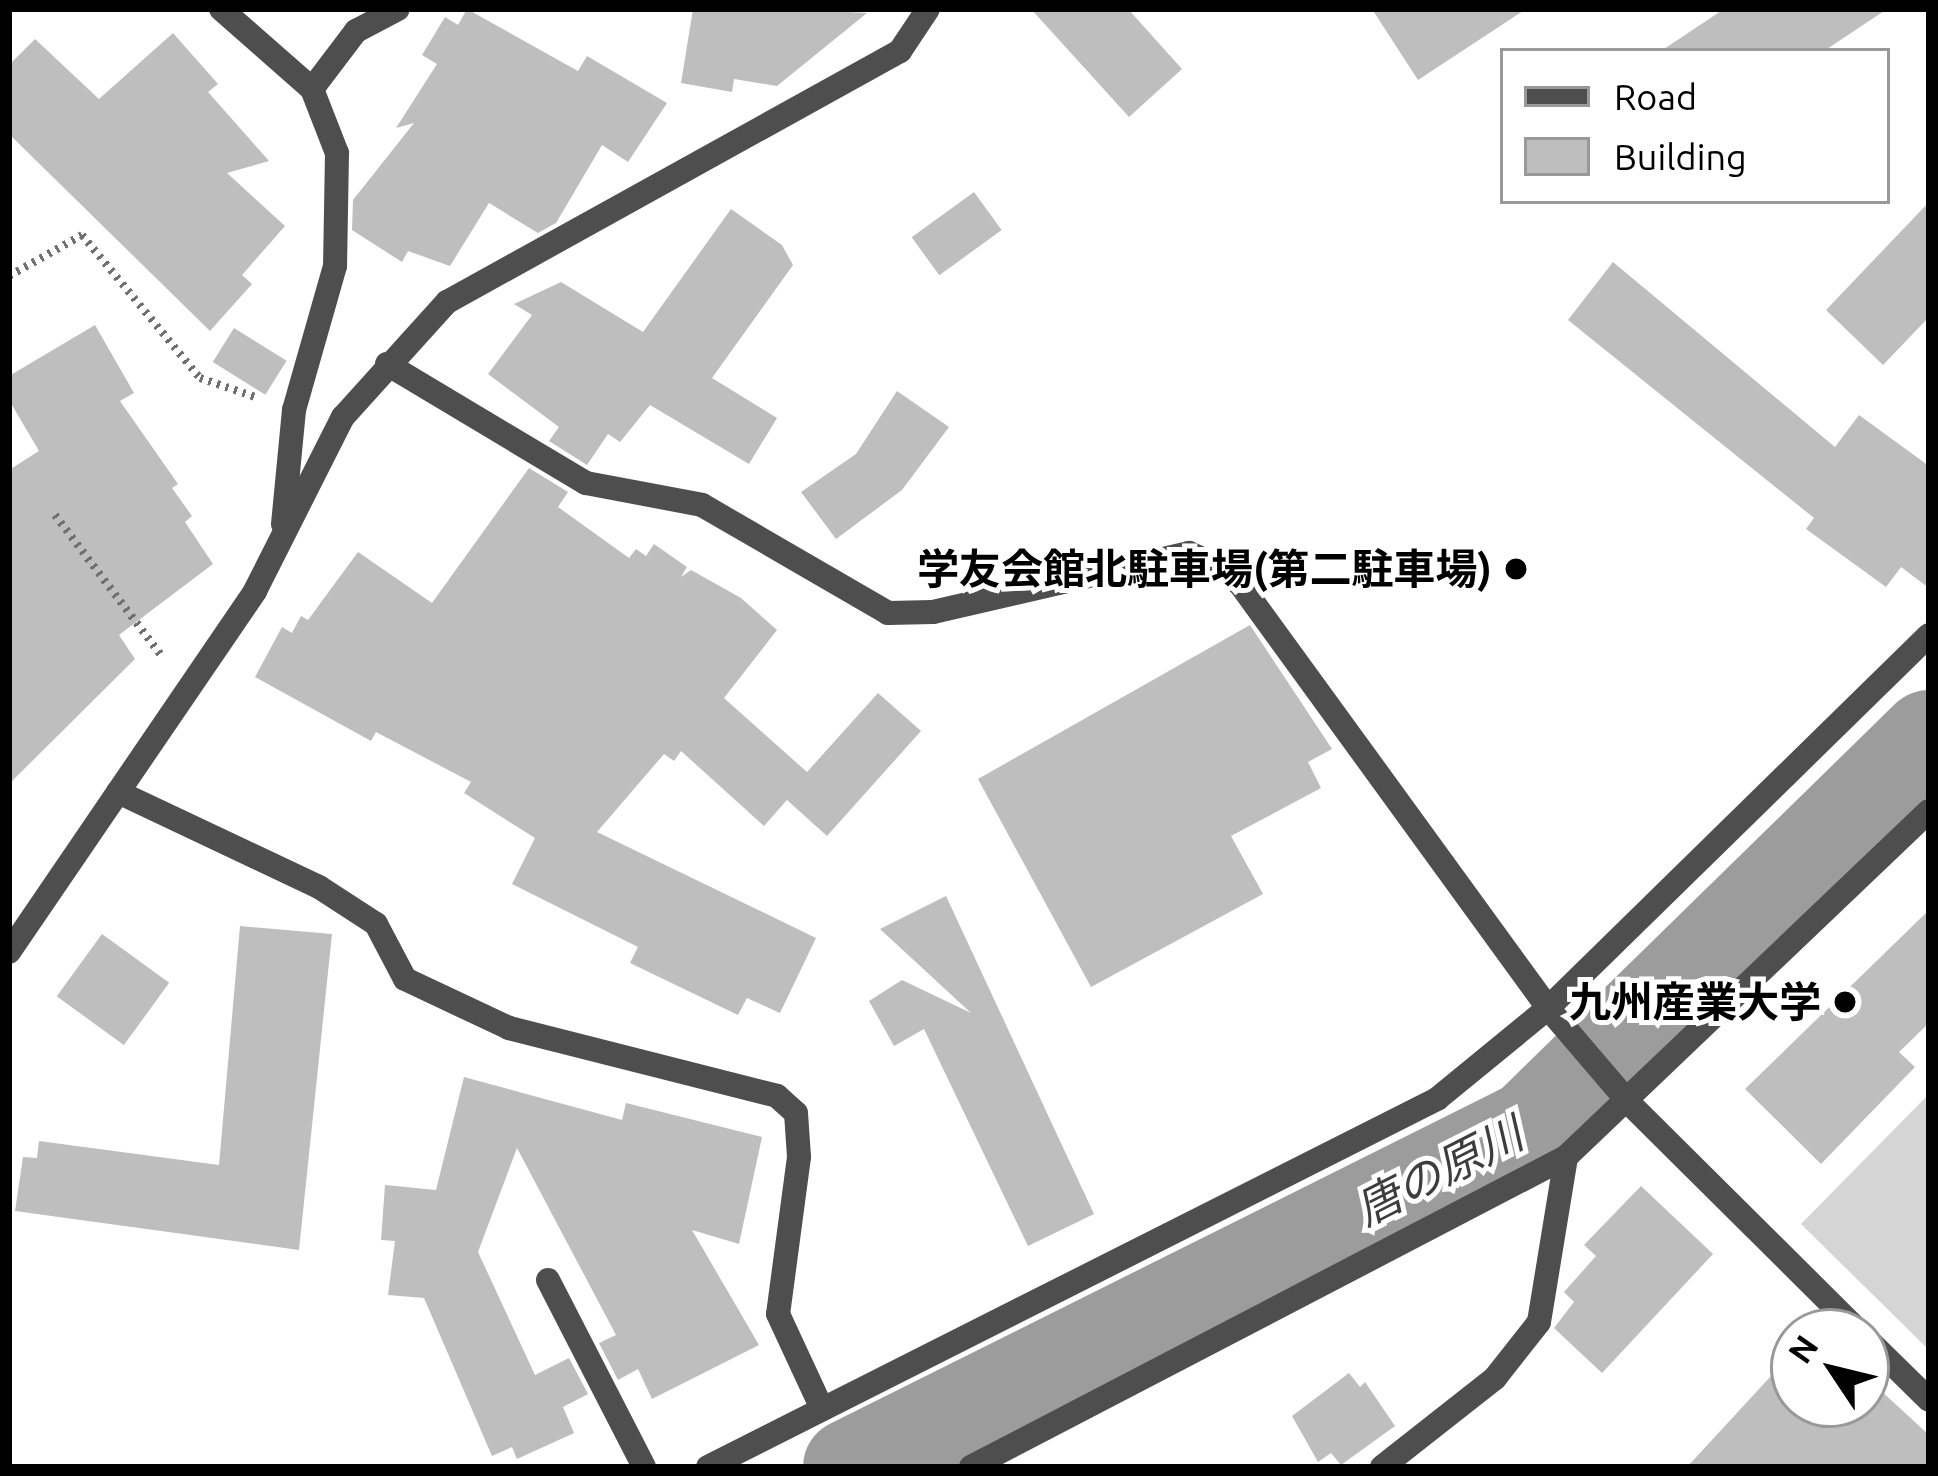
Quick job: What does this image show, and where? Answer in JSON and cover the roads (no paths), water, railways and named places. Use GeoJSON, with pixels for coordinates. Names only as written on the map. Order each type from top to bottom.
{"type":"FeatureCollection","features":[{"type":"Feature","properties":{"kind":"street"},"geometry":{"type":"LineString","coordinates":[[221,9],[312,89],[337,153],[335,266],[294,410],[282,538]]}},
{"type":"Feature","properties":{"kind":"street"},"geometry":{"type":"LineString","coordinates":[[312,89],[356,31],[398,9]]}},
{"type":"Feature","properties":{"kind":"street"},"geometry":{"type":"LineString","coordinates":[[9,952],[190,692],[282,538],[344,417],[447,302],[900,51],[928,9]]}},
{"type":"Feature","properties":{"kind":"street"},"geometry":{"type":"LineString","coordinates":[[387,364],[586,483],[702,506],[888,613],[933,612],[1189,554],[1211,563],[1240,584],[1548,1008],[1629,1103],[1836,1308]]}},
{"type":"Feature","properties":{"kind":"street"},"geometry":{"type":"LineString","coordinates":[[708,1467],[1437,1099],[1548,1008],[1929,635]]}},
{"type":"Feature","properties":{"kind":"street"},"geometry":{"type":"LineString","coordinates":[[118,792],[319,886],[376,924],[405,979],[509,1028],[787,1104],[796,1113],[800,1157],[778,1314],[822,1409]]}},
{"type":"Feature","properties":{"kind":"street"},"geometry":{"type":"LineString","coordinates":[[970,1467],[1566,1157],[1629,1103],[1929,811]]}},
{"type":"Feature","properties":{"kind":"street"},"geometry":{"type":"LineString","coordinates":[[1382,1467],[1495,1378],[1539,1322],[1566,1157]]}},
{"type":"Feature","properties":{"kind":"street"},"geometry":{"type":"LineString","coordinates":[[548,1280],[644,1467]]}},
{"type":"Feature","properties":{"kind":"street"},"geometry":{"type":"LineString","coordinates":[[1890,1362],[1929,1400]]}},
{"type":"Feature","properties":{"kind":"waterway","name":"唐の原川"},"geometry":{"type":"LineString","coordinates":[[851,1467],[1530,1128],[1929,738]]}},
{"type":"Feature","properties":{"kind":"place","name":"学友会館北駐車場(第二駐車場)"},"geometry":{"type":"Point","coordinates":[1516,569]}},
{"type":"Feature","properties":{"kind":"place","name":"九州産業大学"},"geometry":{"type":"Point","coordinates":[1845,1002]}}]}
